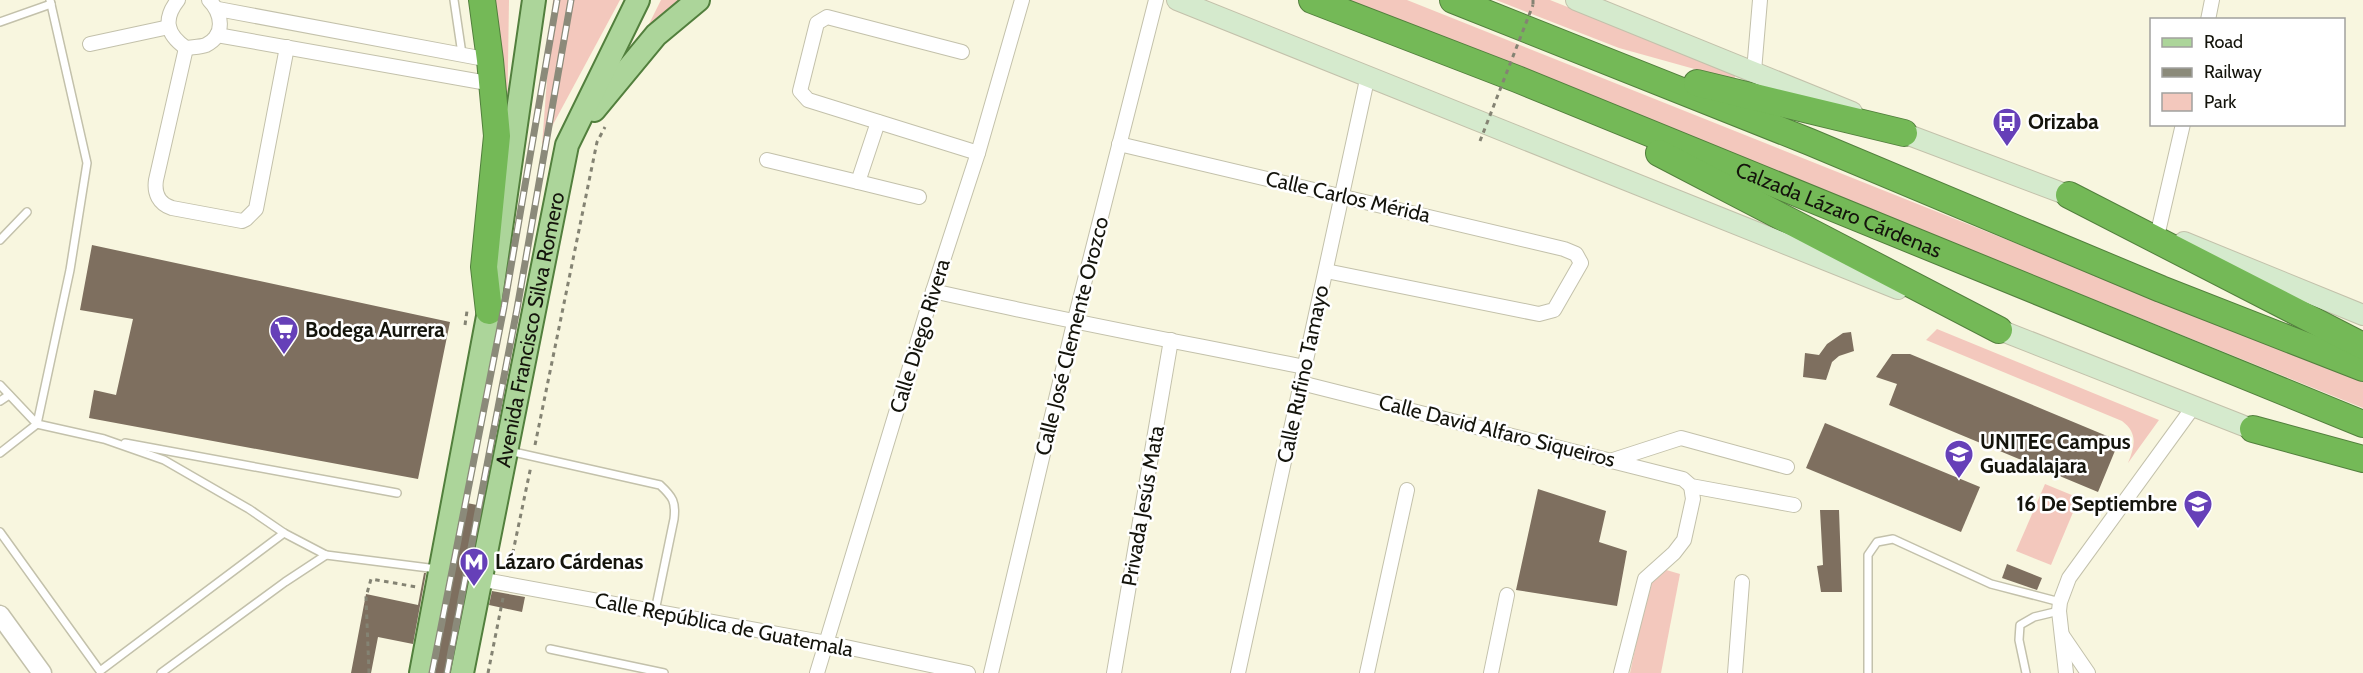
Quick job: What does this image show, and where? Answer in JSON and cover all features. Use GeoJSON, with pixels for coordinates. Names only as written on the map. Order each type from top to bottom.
{"type":"FeatureCollection","features":[{"type":"Feature","properties":{"kind":"highway"},"geometry":{"type":"LineString","coordinates":[[482,0],[497,136],[484,267],[489,311]]}},
{"type":"Feature","properties":{"kind":"highway","name":"Calzada Lázaro Cárdenas"},"geometry":{"type":"LineString","coordinates":[[1312,0],[1517,79],[2363,424]]}},
{"type":"Feature","properties":{"kind":"highway"},"geometry":{"type":"LineString","coordinates":[[1453,0],[1810,142],[2161,290],[2363,368]]}},
{"type":"Feature","properties":{"kind":"highway"},"geometry":{"type":"LineString","coordinates":[[1605,60],[1904,133]]}},
{"type":"Feature","properties":{"kind":"highway"},"geometry":{"type":"LineString","coordinates":[[1517,79],[1999,330]]}},
{"type":"Feature","properties":{"kind":"highway"},"geometry":{"type":"LineString","coordinates":[[2069,195],[2363,346]]}},
{"type":"Feature","properties":{"kind":"highway"},"geometry":{"type":"LineString","coordinates":[[2253,429],[2363,459]]}},
{"type":"Feature","properties":{"kind":"main road","name":"Avenida Francisco Silva Romero"},"geometry":{"type":"LineString","coordinates":[[421,673],[489,311],[534,0]]}},
{"type":"Feature","properties":{"kind":"main road","name":"Avenida Francisco Silva Romero"},"geometry":{"type":"LineString","coordinates":[[462,673],[567,145],[638,0]]}},
{"type":"Feature","properties":{"kind":"main road"},"geometry":{"type":"LineString","coordinates":[[567,145],[623,72],[656,35],[698,0]]}},
{"type":"Feature","properties":{"kind":"main road"},"geometry":{"type":"LineString","coordinates":[[1177,0],[1999,330],[2363,473]]}},
{"type":"Feature","properties":{"kind":"main road"},"geometry":{"type":"LineString","coordinates":[[1576,0],[1754,70],[1904,133],[2069,195],[2363,315]]}},
{"type":"Feature","properties":{"kind":"street"},"geometry":{"type":"LineString","coordinates":[[178,0],[169,13],[169,27],[176,41],[186,48],[206,45],[217,35],[221,22],[213,4]]}},
{"type":"Feature","properties":{"kind":"street","name":"Calle Diego Rivera"},"geometry":{"type":"LineString","coordinates":[[817,673],[933,291],[978,153],[1022,0]]}},
{"type":"Feature","properties":{"kind":"street","name":"Calle José Clemente Orozco"},"geometry":{"type":"LineString","coordinates":[[991,673],[1074,323],[1156,0]]}},
{"type":"Feature","properties":{"kind":"street"},"geometry":{"type":"LineString","coordinates":[[1754,70],[1760,0]]}},
{"type":"Feature","properties":{"kind":"street"},"geometry":{"type":"LineString","coordinates":[[2208,18],[2212,0]]}},
{"type":"Feature","properties":{"kind":"street"},"geometry":{"type":"LineString","coordinates":[[213,4],[369,39],[462,54],[491,72]]}},
{"type":"Feature","properties":{"kind":"street"},"geometry":{"type":"LineString","coordinates":[[962,52],[827,17],[819,21],[800,88],[802,95],[808,100],[978,153]]}},
{"type":"Feature","properties":{"kind":"street"},"geometry":{"type":"LineString","coordinates":[[90,44],[169,27]]}},
{"type":"Feature","properties":{"kind":"street"},"geometry":{"type":"LineString","coordinates":[[217,35],[364,60],[491,72]]}},
{"type":"Feature","properties":{"kind":"street"},"geometry":{"type":"LineString","coordinates":[[364,60],[369,39]]}},
{"type":"Feature","properties":{"kind":"street"},"geometry":{"type":"LineString","coordinates":[[186,48],[156,180],[157,198],[165,206],[171,208],[242,220],[256,209],[287,47]]}},
{"type":"Feature","properties":{"kind":"street","name":"Calle Rufino Tamayo"},"geometry":{"type":"LineString","coordinates":[[1238,673],[1368,75]]}},
{"type":"Feature","properties":{"kind":"street"},"geometry":{"type":"LineString","coordinates":[[858,182],[878,122]]}},
{"type":"Feature","properties":{"kind":"street"},"geometry":{"type":"LineString","coordinates":[[2158,232],[2183,126]]}},
{"type":"Feature","properties":{"kind":"street","name":"Calle Carlos Mérida"},"geometry":{"type":"LineString","coordinates":[[1119,144],[1564,249],[1576,254],[1580,260],[1580,266],[1554,310],[1539,314],[1326,271]]}},
{"type":"Feature","properties":{"kind":"street"},"geometry":{"type":"LineString","coordinates":[[767,160],[919,197]]}},
{"type":"Feature","properties":{"kind":"street"},"geometry":{"type":"LineString","coordinates":[[933,291],[1074,323],[1171,340],[1304,368]]}},
{"type":"Feature","properties":{"kind":"street","name":"Privada Jesús Mata"},"geometry":{"type":"LineString","coordinates":[[1114,673],[1171,340]]}},
{"type":"Feature","properties":{"kind":"street","name":"Calle David Alfaro Siqueiros"},"geometry":{"type":"LineString","coordinates":[[1301,383],[1612,460],[1683,479],[1691,486],[1794,505]]}},
{"type":"Feature","properties":{"kind":"street"},"geometry":{"type":"LineString","coordinates":[[2090,672],[2066,671],[2060,606],[2069,578],[2194,406]]}},
{"type":"Feature","properties":{"kind":"street"},"geometry":{"type":"LineString","coordinates":[[1612,460],[1681,438],[1787,467]]}},
{"type":"Feature","properties":{"kind":"street"},"geometry":{"type":"LineString","coordinates":[[1621,673],[1645,579],[1674,553],[1684,540],[1694,499],[1691,486]]}},
{"type":"Feature","properties":{"kind":"street"},"geometry":{"type":"LineString","coordinates":[[1367,673],[1407,490]]}},
{"type":"Feature","properties":{"kind":"street","name":"Calle República de Guatemala"},"geometry":{"type":"LineString","coordinates":[[479,579],[827,643],[968,673]]}},
{"type":"Feature","properties":{"kind":"street"},"geometry":{"type":"LineString","coordinates":[[1735,673],[1742,582]]}},
{"type":"Feature","properties":{"kind":"street"},"geometry":{"type":"LineString","coordinates":[[1491,673],[1507,595]]}},
{"type":"Feature","properties":{"kind":"street"},"geometry":{"type":"LineString","coordinates":[[0,615],[42,673]]}},
{"type":"Feature","properties":{"kind":"street"},"geometry":{"type":"LineString","coordinates":[[2061,635],[2090,672]]}},
{"type":"Feature","properties":{"kind":"lane"},"geometry":{"type":"LineString","coordinates":[[454,0],[462,54]]}},
{"type":"Feature","properties":{"kind":"lane"},"geometry":{"type":"LineString","coordinates":[[0,22],[50,2],[87,163],[70,270],[36,424],[0,453]]}},
{"type":"Feature","properties":{"kind":"lane"},"geometry":{"type":"LineString","coordinates":[[0,240],[27,212]]}},
{"type":"Feature","properties":{"kind":"lane"},"geometry":{"type":"LineString","coordinates":[[0,385],[36,424],[104,439],[397,493]]}},
{"type":"Feature","properties":{"kind":"lane"},"geometry":{"type":"LineString","coordinates":[[0,401],[9,395]]}},
{"type":"Feature","properties":{"kind":"lane"},"geometry":{"type":"LineString","coordinates":[[104,439],[164,460],[249,509],[284,533],[326,555],[439,569]]}},
{"type":"Feature","properties":{"kind":"lane"},"geometry":{"type":"LineString","coordinates":[[505,450],[660,485],[672,496],[676,505],[674,519],[655,611]]}},
{"type":"Feature","properties":{"kind":"lane"},"geometry":{"type":"LineString","coordinates":[[0,532],[100,672],[284,533]]}},
{"type":"Feature","properties":{"kind":"lane"},"geometry":{"type":"LineString","coordinates":[[1868,673],[1868,555],[1877,542],[1884,539],[1901,542],[1991,584],[2060,606]]}},
{"type":"Feature","properties":{"kind":"lane"},"geometry":{"type":"LineString","coordinates":[[161,673],[285,582],[326,555]]}},
{"type":"Feature","properties":{"kind":"lane"},"geometry":{"type":"LineString","coordinates":[[2026,673],[2019,640],[2020,625],[2060,606]]}},
{"type":"Feature","properties":{"kind":"lane"},"geometry":{"type":"LineString","coordinates":[[550,649],[664,673]]}},
{"type":"Feature","properties":{"kind":"path"},"geometry":{"type":"LineString","coordinates":[[1480,141],[1533,0]]}},
{"type":"Feature","properties":{"kind":"path"},"geometry":{"type":"LineString","coordinates":[[488,673],[597,142],[607,123]]}},
{"type":"Feature","properties":{"kind":"path"},"geometry":{"type":"LineString","coordinates":[[369,673],[366,597],[371,579],[424,588]]}},
{"type":"Feature","properties":{"kind":"green space"},"geometry":{"type":"Polygon","coordinates":[[[490,0],[509,0],[507,130],[490,0]]]}},
{"type":"Feature","properties":{"kind":"green space"},"geometry":{"type":"Polygon","coordinates":[[[553,0],[620,0],[542,145],[553,0]]]}},
{"type":"Feature","properties":{"kind":"green space"},"geometry":{"type":"Polygon","coordinates":[[[661,0],[681,0],[648,26],[661,0]]]}},
{"type":"Feature","properties":{"kind":"green space"},"geometry":{"type":"Polygon","coordinates":[[[1339,0],[1407,0],[2363,382],[2363,408],[1519,68],[1339,0]]]}},
{"type":"Feature","properties":{"kind":"green space"},"geometry":{"type":"Polygon","coordinates":[[[1496,0],[1550,0],[1736,74],[1734,80],[1619,48],[1496,0]]]}},
{"type":"Feature","properties":{"kind":"green space"},"geometry":{"type":"Polygon","coordinates":[[[1937,329],[2159,420],[2128,463],[2134,440],[2131,430],[2122,421],[1926,340],[1937,329]]]}},
{"type":"Feature","properties":{"kind":"green space"},"geometry":{"type":"Polygon","coordinates":[[[2045,484],[2079,498],[2051,565],[2016,551],[2045,484]]]}},
{"type":"Feature","properties":{"kind":"green space"},"geometry":{"type":"Polygon","coordinates":[[[1663,569],[1680,574],[1661,673],[1630,673],[1648,586],[1663,569]]]}},
{"type":"Feature","properties":{"kind":"building","name":"Bodega Aurrera"},"geometry":{"type":"Polygon","coordinates":[[[92,245],[450,322],[418,479],[89,418],[94,390],[116,395],[133,319],[80,310],[92,245]]]}},
{"type":"Feature","properties":{"kind":"building"},"geometry":{"type":"Polygon","coordinates":[[[1851,332],[1854,351],[1839,356],[1832,362],[1826,380],[1803,377],[1805,353],[1819,355],[1827,344],[1843,333],[1851,332]]]}},
{"type":"Feature","properties":{"kind":"building"},"geometry":{"type":"Polygon","coordinates":[[[1892,354],[1910,354],[2119,441],[2098,492],[1889,405],[1897,384],[1876,377],[1892,354]]]}},
{"type":"Feature","properties":{"kind":"building"},"geometry":{"type":"Polygon","coordinates":[[[1825,423],[1980,487],[1961,532],[1806,468],[1825,423]]]}},
{"type":"Feature","properties":{"kind":"building"},"geometry":{"type":"Polygon","coordinates":[[[1538,489],[1606,511],[1599,542],[1627,551],[1617,606],[1516,590],[1538,489]]]}},
{"type":"Feature","properties":{"kind":"building"},"geometry":{"type":"Polygon","coordinates":[[[467,503],[482,506],[449,673],[435,673],[467,503]]]}},
{"type":"Feature","properties":{"kind":"building"},"geometry":{"type":"Polygon","coordinates":[[[1820,510],[1839,510],[1842,592],[1821,592],[1817,566],[1823,565],[1820,510]]]}},
{"type":"Feature","properties":{"kind":"building"},"geometry":{"type":"Polygon","coordinates":[[[2007,564],[2042,578],[2037,590],[2002,578],[2007,564]]]}},
{"type":"Feature","properties":{"kind":"building"},"geometry":{"type":"Polygon","coordinates":[[[424,573],[426,573],[413,644],[378,637],[371,673],[351,673],[366,594],[418,605],[424,573]]]}},
{"type":"Feature","properties":{"kind":"building"},"geometry":{"type":"Polygon","coordinates":[[[492,591],[525,597],[522,612],[489,605],[492,591]]]}},
{"type":"Feature","properties":{"kind":"railway"},"geometry":{"type":"LineString","coordinates":[[432,673],[504,307],[557,0]]}},
{"type":"Feature","properties":{"kind":"railway"},"geometry":{"type":"LineString","coordinates":[[447,673],[517,309],[571,0]]}},
{"type":"Feature","properties":{"kind":"place","name":"Orizaba"},"geometry":{"type":"Point","coordinates":[2007,148]}},
{"type":"Feature","properties":{"kind":"place","name":"Bodega Aurrera"},"geometry":{"type":"Point","coordinates":[284,356]}},
{"type":"Feature","properties":{"kind":"place","name":"UNITEC Campus Guadalajara"},"geometry":{"type":"Point","coordinates":[1959,480]}},
{"type":"Feature","properties":{"kind":"place","name":"16 De Septiembre"},"geometry":{"type":"Point","coordinates":[2198,530]}},
{"type":"Feature","properties":{"kind":"place","name":"Lázaro Cárdenas"},"geometry":{"type":"Point","coordinates":[474,588]}}]}
